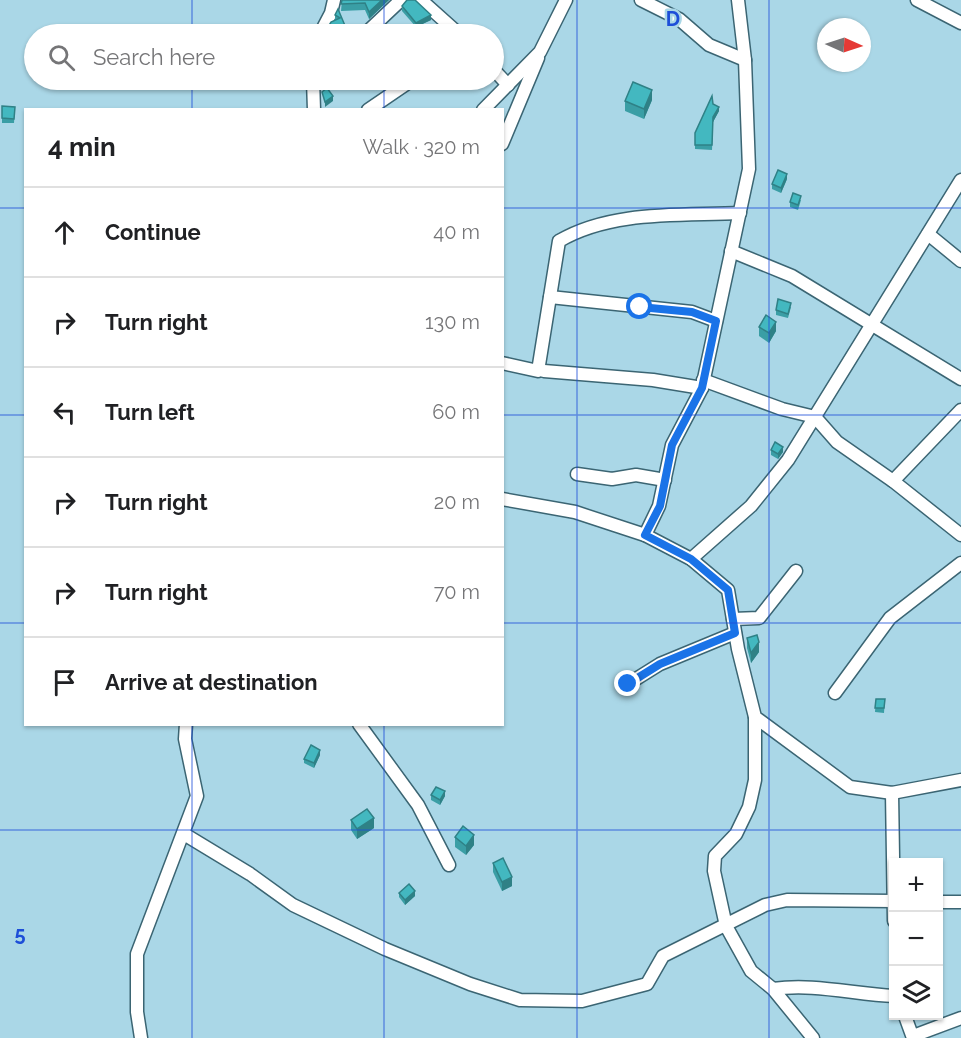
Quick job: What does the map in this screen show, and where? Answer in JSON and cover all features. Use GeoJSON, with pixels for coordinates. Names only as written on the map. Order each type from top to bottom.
{"type":"FeatureCollection","features":[{"type":"Feature","properties":{"kind":"street"},"geometry":{"type":"LineString","coordinates":[[325,24],[331,13],[333,0]]}},
{"type":"Feature","properties":{"kind":"street"},"geometry":{"type":"LineString","coordinates":[[376,24],[401,0]]}},
{"type":"Feature","properties":{"kind":"street"},"geometry":{"type":"LineString","coordinates":[[421,0],[448,24]]}},
{"type":"Feature","properties":{"kind":"street"},"geometry":{"type":"LineString","coordinates":[[504,139],[540,52],[566,0]]}},
{"type":"Feature","properties":{"kind":"street"},"geometry":{"type":"LineString","coordinates":[[641,0],[679,20],[709,45],[745,60]]}},
{"type":"Feature","properties":{"kind":"street"},"geometry":{"type":"LineString","coordinates":[[645,535],[660,506],[672,445],[703,384],[749,169],[745,60],[738,0]]}},
{"type":"Feature","properties":{"kind":"street"},"geometry":{"type":"LineString","coordinates":[[917,0],[961,23]]}},
{"type":"Feature","properties":{"kind":"street"},"geometry":{"type":"LineString","coordinates":[[504,89],[540,52]]}},
{"type":"Feature","properties":{"kind":"street"},"geometry":{"type":"LineString","coordinates":[[504,81],[508,85]]}},
{"type":"Feature","properties":{"kind":"street"},"geometry":{"type":"LineString","coordinates":[[313,90],[314,108]]}},
{"type":"Feature","properties":{"kind":"street"},"geometry":{"type":"LineString","coordinates":[[371,108],[397,90]]}},
{"type":"Feature","properties":{"kind":"street"},"geometry":{"type":"LineString","coordinates":[[485,108],[503,90]]}},
{"type":"Feature","properties":{"kind":"street"},"geometry":{"type":"LineString","coordinates":[[691,559],[751,506],[788,460],[961,180]]}},
{"type":"Feature","properties":{"kind":"street"},"geometry":{"type":"LineString","coordinates":[[504,363],[538,371],[559,242],[574,233],[615,219],[740,213]]}},
{"type":"Feature","properties":{"kind":"street"},"geometry":{"type":"LineString","coordinates":[[928,234],[961,261]]}},
{"type":"Feature","properties":{"kind":"street"},"geometry":{"type":"LineString","coordinates":[[731,251],[792,276],[961,380]]}},
{"type":"Feature","properties":{"kind":"street"},"geometry":{"type":"LineString","coordinates":[[550,297],[692,312],[716,321]]}},
{"type":"Feature","properties":{"kind":"street"},"geometry":{"type":"LineString","coordinates":[[544,371],[703,384],[815,417],[837,442],[893,481],[961,536]]}},
{"type":"Feature","properties":{"kind":"street"},"geometry":{"type":"LineString","coordinates":[[893,481],[961,410]]}},
{"type":"Feature","properties":{"kind":"street"},"geometry":{"type":"LineString","coordinates":[[577,474],[612,479],[636,475],[665,480]]}},
{"type":"Feature","properties":{"kind":"street"},"geometry":{"type":"LineString","coordinates":[[504,499],[575,512],[645,535],[691,559],[728,590],[735,633],[755,717],[755,780],[749,807],[736,834],[715,856],[714,872],[726,926],[751,971],[773,989],[813,1038]]}},
{"type":"Feature","properties":{"kind":"street"},"geometry":{"type":"LineString","coordinates":[[835,693],[890,618],[961,563]]}},
{"type":"Feature","properties":{"kind":"street"},"geometry":{"type":"LineString","coordinates":[[733,619],[759,618],[796,571]]}},
{"type":"Feature","properties":{"kind":"street"},"geometry":{"type":"LineString","coordinates":[[628,684],[660,664],[735,633]]}},
{"type":"Feature","properties":{"kind":"street"},"geometry":{"type":"LineString","coordinates":[[755,717],[850,787],[892,793],[961,780]]}},
{"type":"Feature","properties":{"kind":"street"},"geometry":{"type":"LineString","coordinates":[[141,1038],[137,1012],[136,954],[170,860],[184,834],[197,796],[185,739],[186,726]]}},
{"type":"Feature","properties":{"kind":"street"},"geometry":{"type":"LineString","coordinates":[[360,726],[418,805],[449,865]]}},
{"type":"Feature","properties":{"kind":"street"},"geometry":{"type":"LineString","coordinates":[[892,793],[893,858]]}},
{"type":"Feature","properties":{"kind":"street"},"geometry":{"type":"LineString","coordinates":[[184,834],[250,874],[293,905],[385,949],[470,984],[520,1000],[582,1001],[628,991],[647,984],[663,956],[765,905],[787,900],[889,900]]}},
{"type":"Feature","properties":{"kind":"street"},"geometry":{"type":"LineString","coordinates":[[943,902],[961,902]]}},
{"type":"Feature","properties":{"kind":"street"},"geometry":{"type":"LineString","coordinates":[[773,989],[823,987],[852,994],[889,996]]}},
{"type":"Feature","properties":{"kind":"street"},"geometry":{"type":"LineString","coordinates":[[907,1020],[913,1037],[961,1018]]}},
{"type":"Feature","properties":{"kind":"building"},"geometry":{"type":"Polygon","coordinates":[[[342,0],[382,0],[369,12],[365,3],[341,4],[342,0]]]}},
{"type":"Feature","properties":{"kind":"building"},"geometry":{"type":"Polygon","coordinates":[[[407,0],[415,0],[431,15],[416,23],[402,6],[407,0]]]}},
{"type":"Feature","properties":{"kind":"building"},"geometry":{"type":"Polygon","coordinates":[[[338,9],[344,24],[330,24],[340,18],[335,15],[338,9]]]}},
{"type":"Feature","properties":{"kind":"building"},"geometry":{"type":"Polygon","coordinates":[[[633,82],[652,90],[644,109],[625,101],[633,82]]]}},
{"type":"Feature","properties":{"kind":"building"},"geometry":{"type":"Polygon","coordinates":[[[328,90],[333,96],[325,102],[322,92],[328,90]]]}},
{"type":"Feature","properties":{"kind":"building"},"geometry":{"type":"Polygon","coordinates":[[[712,96],[713,104],[719,107],[713,117],[712,145],[695,145],[695,133],[712,96]]]}},
{"type":"Feature","properties":{"kind":"building"},"geometry":{"type":"Polygon","coordinates":[[[2,106],[15,107],[14,119],[2,118],[2,106]]]}},
{"type":"Feature","properties":{"kind":"building"},"geometry":{"type":"Polygon","coordinates":[[[778,170],[787,174],[781,188],[772,184],[778,170]]]}},
{"type":"Feature","properties":{"kind":"building"},"geometry":{"type":"Polygon","coordinates":[[[793,193],[801,196],[798,205],[790,202],[793,193]]]}},
{"type":"Feature","properties":{"kind":"building"},"geometry":{"type":"Polygon","coordinates":[[[778,299],[791,303],[788,314],[776,310],[778,299]]]}},
{"type":"Feature","properties":{"kind":"building"},"geometry":{"type":"Polygon","coordinates":[[[766,315],[776,322],[769,333],[759,327],[766,315]]]}},
{"type":"Feature","properties":{"kind":"building"},"geometry":{"type":"Polygon","coordinates":[[[775,442],[783,447],[778,454],[771,450],[775,442]]]}},
{"type":"Feature","properties":{"kind":"building"},"geometry":{"type":"Polygon","coordinates":[[[757,635],[759,642],[751,653],[747,638],[757,635]]]}},
{"type":"Feature","properties":{"kind":"building"},"geometry":{"type":"Polygon","coordinates":[[[876,699],[885,699],[884,708],[875,708],[876,699]]]}},
{"type":"Feature","properties":{"kind":"building"},"geometry":{"type":"Polygon","coordinates":[[[311,745],[320,750],[314,763],[304,759],[311,745]]]}},
{"type":"Feature","properties":{"kind":"building"},"geometry":{"type":"Polygon","coordinates":[[[436,787],[445,791],[440,800],[431,795],[436,787]]]}},
{"type":"Feature","properties":{"kind":"building"},"geometry":{"type":"Polygon","coordinates":[[[367,809],[374,818],[357,829],[351,820],[367,809]]]}},
{"type":"Feature","properties":{"kind":"building"},"geometry":{"type":"Polygon","coordinates":[[[463,826],[474,835],[466,846],[455,837],[463,826]]]}},
{"type":"Feature","properties":{"kind":"building"},"geometry":{"type":"Polygon","coordinates":[[[503,858],[512,877],[502,882],[493,863],[503,858]]]}},
{"type":"Feature","properties":{"kind":"building"},"geometry":{"type":"Polygon","coordinates":[[[409,884],[415,891],[405,900],[399,893],[409,884]]]}},
{"type":"Feature","properties":{"kind":"route"},"geometry":{"type":"LineString","coordinates":[[628,684],[660,664],[735,633],[728,590],[691,559],[645,535],[660,506],[672,445],[702,388],[716,321],[692,312],[640,307]]}}]}
